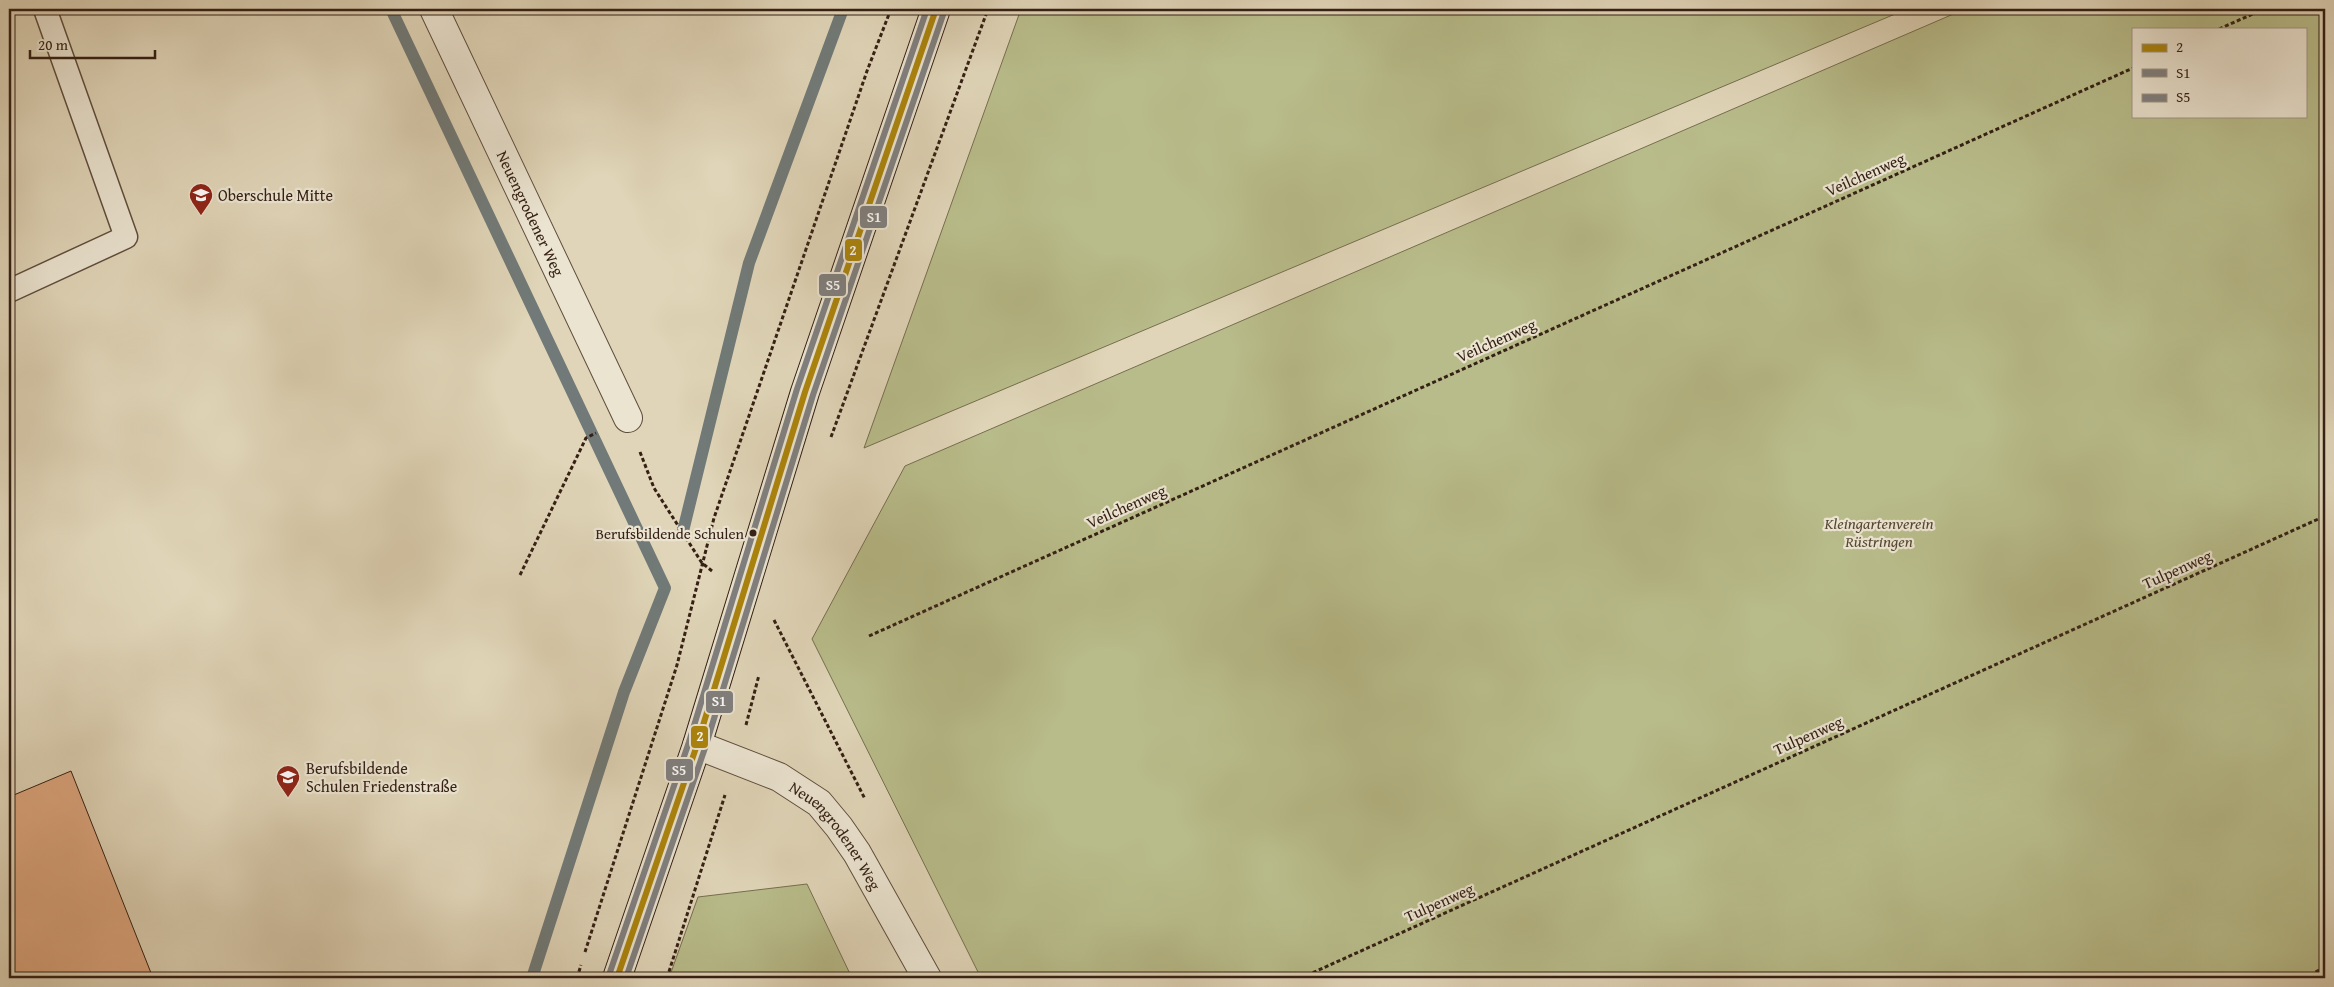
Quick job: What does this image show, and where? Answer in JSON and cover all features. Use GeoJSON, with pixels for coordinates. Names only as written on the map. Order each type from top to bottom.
{"type":"FeatureCollection","features":[{"type":"Feature","properties":{"kind":"main road","name":"Neuengrodener Weg"},"geometry":{"type":"LineString","coordinates":[[434,9],[629,422]]}},
{"type":"Feature","properties":{"kind":"main road"},"geometry":{"type":"LineString","coordinates":[[617,978],[697,745],[805,392],[936,9]]}},
{"type":"Feature","properties":{"kind":"main road","name":"Neuengrodener Weg"},"geometry":{"type":"LineString","coordinates":[[697,745],[779,777],[819,803],[857,853],[927,978]]}},
{"type":"Feature","properties":{"kind":"lane"},"geometry":{"type":"LineString","coordinates":[[9,291],[126,237],[45,9]]}},
{"type":"Feature","properties":{"kind":"path"},"geometry":{"type":"LineString","coordinates":[[577,978],[677,665],[717,508],[867,70],[891,9]]}},
{"type":"Feature","properties":{"kind":"path"},"geometry":{"type":"LineString","coordinates":[[829,445],[988,9]]}},
{"type":"Feature","properties":{"kind":"path"},"geometry":{"type":"LineString","coordinates":[[2221,28],[2264,9]]}},
{"type":"Feature","properties":{"kind":"path","name":"Veilchenweg"},"geometry":{"type":"LineString","coordinates":[[869,636],[2132,68]]}},
{"type":"Feature","properties":{"kind":"path"},"geometry":{"type":"LineString","coordinates":[[520,575],[586,438],[606,428],[629,422],[654,488],[702,563]]}},
{"type":"Feature","properties":{"kind":"path","name":"Tulpenweg"},"geometry":{"type":"LineString","coordinates":[[1301,978],[2325,516]]}},
{"type":"Feature","properties":{"kind":"path"},"geometry":{"type":"LineString","coordinates":[[771,628],[774,618]]}},
{"type":"Feature","properties":{"kind":"path"},"geometry":{"type":"LineString","coordinates":[[667,978],[737,759],[761,665]]}},
{"type":"Feature","properties":{"kind":"path"},"geometry":{"type":"LineString","coordinates":[[2304,978],[2325,967]]}},
{"type":"Feature","properties":{"kind":"green space"},"geometry":{"type":"Polygon","coordinates":[[[1021,9],[1907,9],[864,448],[1021,9]]]}},
{"type":"Feature","properties":{"kind":"green space","name":"Kleingartenverein Rüstringen"},"geometry":{"type":"Polygon","coordinates":[[[1965,9],[2325,9],[2325,978],[981,978],[812,639],[905,466],[1965,9]]]}},
{"type":"Feature","properties":{"kind":"green space"},"geometry":{"type":"Polygon","coordinates":[[[807,884],[852,978],[669,978],[698,897],[807,884]]]}},
{"type":"Feature","properties":{"kind":"building"},"geometry":{"type":"Polygon","coordinates":[[[71,771],[153,978],[9,978],[9,797],[71,771]]]}},
{"type":"Feature","properties":{"kind":"waterway"},"geometry":{"type":"LineString","coordinates":[[391,9],[665,588],[624,692],[532,978]]}},
{"type":"Feature","properties":{"kind":"waterway"},"geometry":{"type":"LineString","coordinates":[[683,531],[749,263],[843,9]]}},
{"type":"Feature","properties":{"kind":"transit line","name":"S5"},"geometry":{"type":"LineString","coordinates":[[609,975],[689,742],[797,389],[927,9]]}},
{"type":"Feature","properties":{"kind":"transit line","name":"2"},"geometry":{"type":"LineString","coordinates":[[617,978],[697,745],[805,392],[936,9]]}},
{"type":"Feature","properties":{"kind":"transit line","name":"S1"},"geometry":{"type":"LineString","coordinates":[[626,978],[705,748],[813,395],[944,12]]}},
{"type":"Feature","properties":{"kind":"place","name":"Oberschule Mitte"},"geometry":{"type":"Point","coordinates":[201,216]}},
{"type":"Feature","properties":{"kind":"place","name":"Berufsbildende Schulen"},"geometry":{"type":"Point","coordinates":[753,533]}},
{"type":"Feature","properties":{"kind":"place","name":"Berufsbildende Schulen Friedenstraße"},"geometry":{"type":"Point","coordinates":[288,798]}}]}
